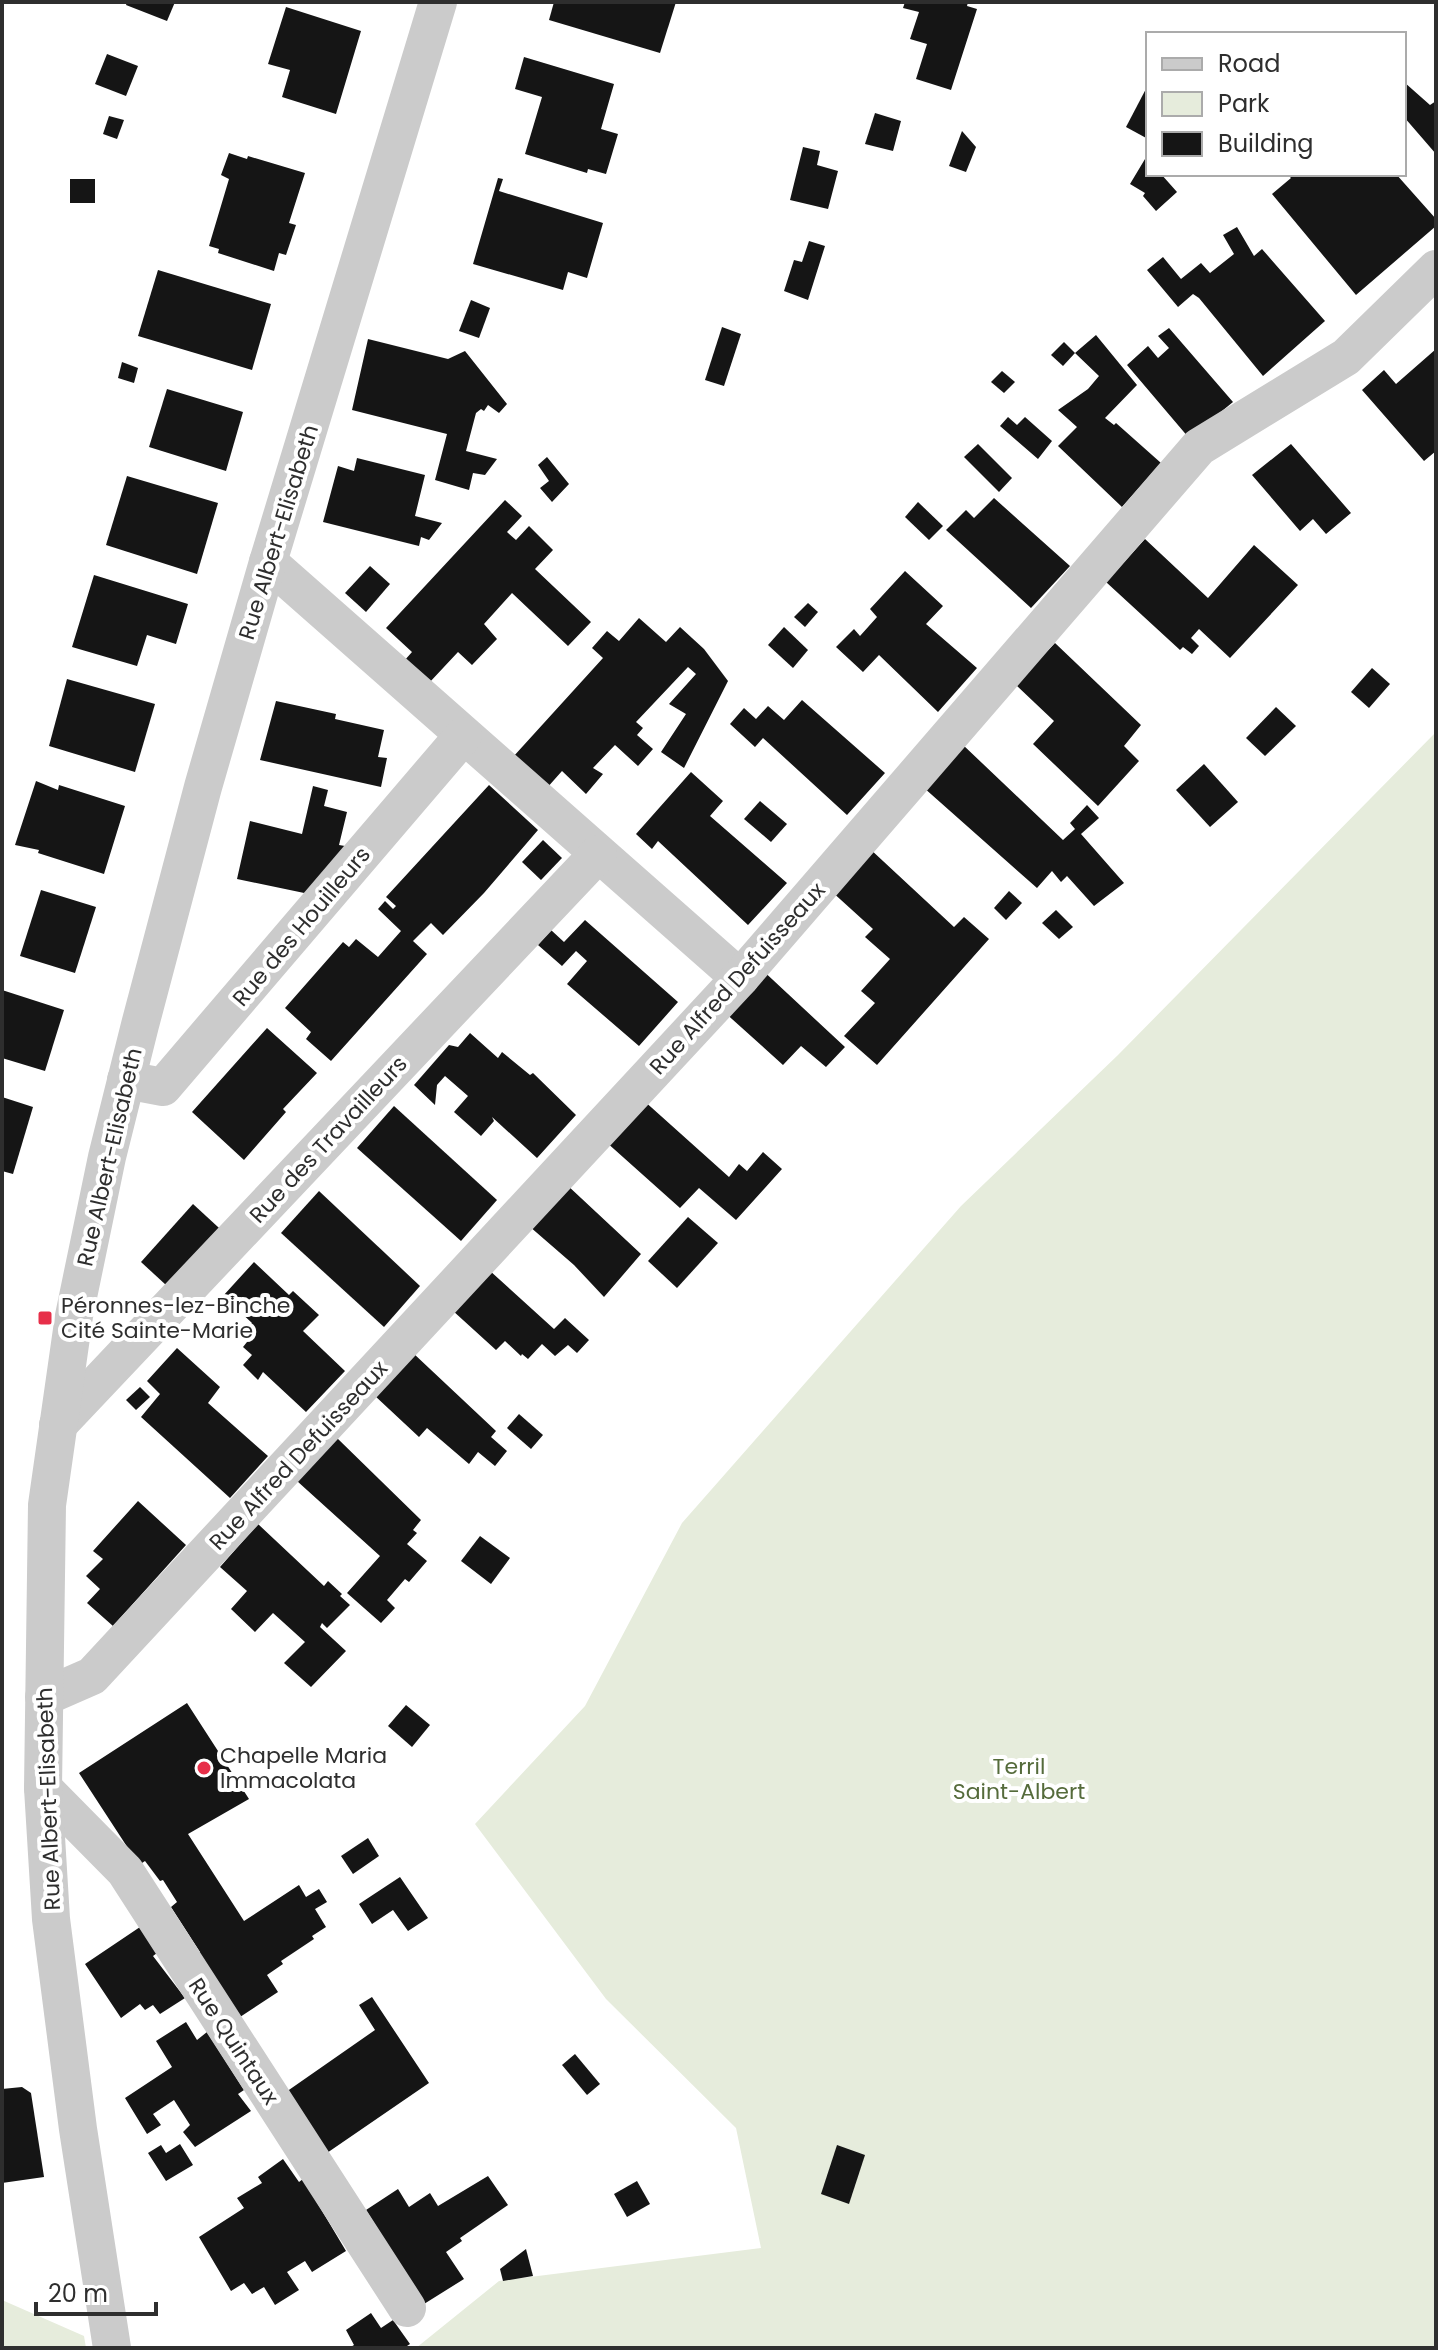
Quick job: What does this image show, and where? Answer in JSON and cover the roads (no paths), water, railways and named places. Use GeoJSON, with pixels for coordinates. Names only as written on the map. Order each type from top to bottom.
{"type":"FeatureCollection","features":[{"type":"Feature","properties":{"kind":"street","name":"Rue Albert-Elisabeth"},"geometry":{"type":"LineString","coordinates":[[112,2348],[78,2129],[51,1919],[43,1788],[47,1505],[58,1425],[74,1316],[126,1080],[203,787],[438,2]]}},
{"type":"Feature","properties":{"kind":"street","name":"Rue Alfred Defuisseaux"},"geometry":{"type":"LineString","coordinates":[[44,1697],[92,1676],[740,978],[1199,447],[1346,357],[1436,269]]}},
{"type":"Feature","properties":{"kind":"street"},"geometry":{"type":"LineString","coordinates":[[268,562],[740,978]]}},
{"type":"Feature","properties":{"kind":"street","name":"Rue des Houilleurs"},"geometry":{"type":"LineString","coordinates":[[126,1080],[163,1087],[463,736]]}},
{"type":"Feature","properties":{"kind":"street","name":"Rue des Travailleurs"},"geometry":{"type":"LineString","coordinates":[[58,1425],[598,854]]}},
{"type":"Feature","properties":{"kind":"street","name":"Rue Quintaux"},"geometry":{"type":"LineString","coordinates":[[43,1788],[125,1871],[407,2308]]}},
{"type":"Feature","properties":{"kind":"place","name":"Péronnes-lez-Binche Cité Sainte-Marie"},"geometry":{"type":"Point","coordinates":[45,1318]}},
{"type":"Feature","properties":{"kind":"place","name":"Chapelle Maria Immacolata"},"geometry":{"type":"Point","coordinates":[204,1768]}},
{"type":"Feature","properties":{"kind":"park label","name":"Terril Saint-Albert"},"geometry":{"type":"Point","coordinates":[1019,1778]}}]}
